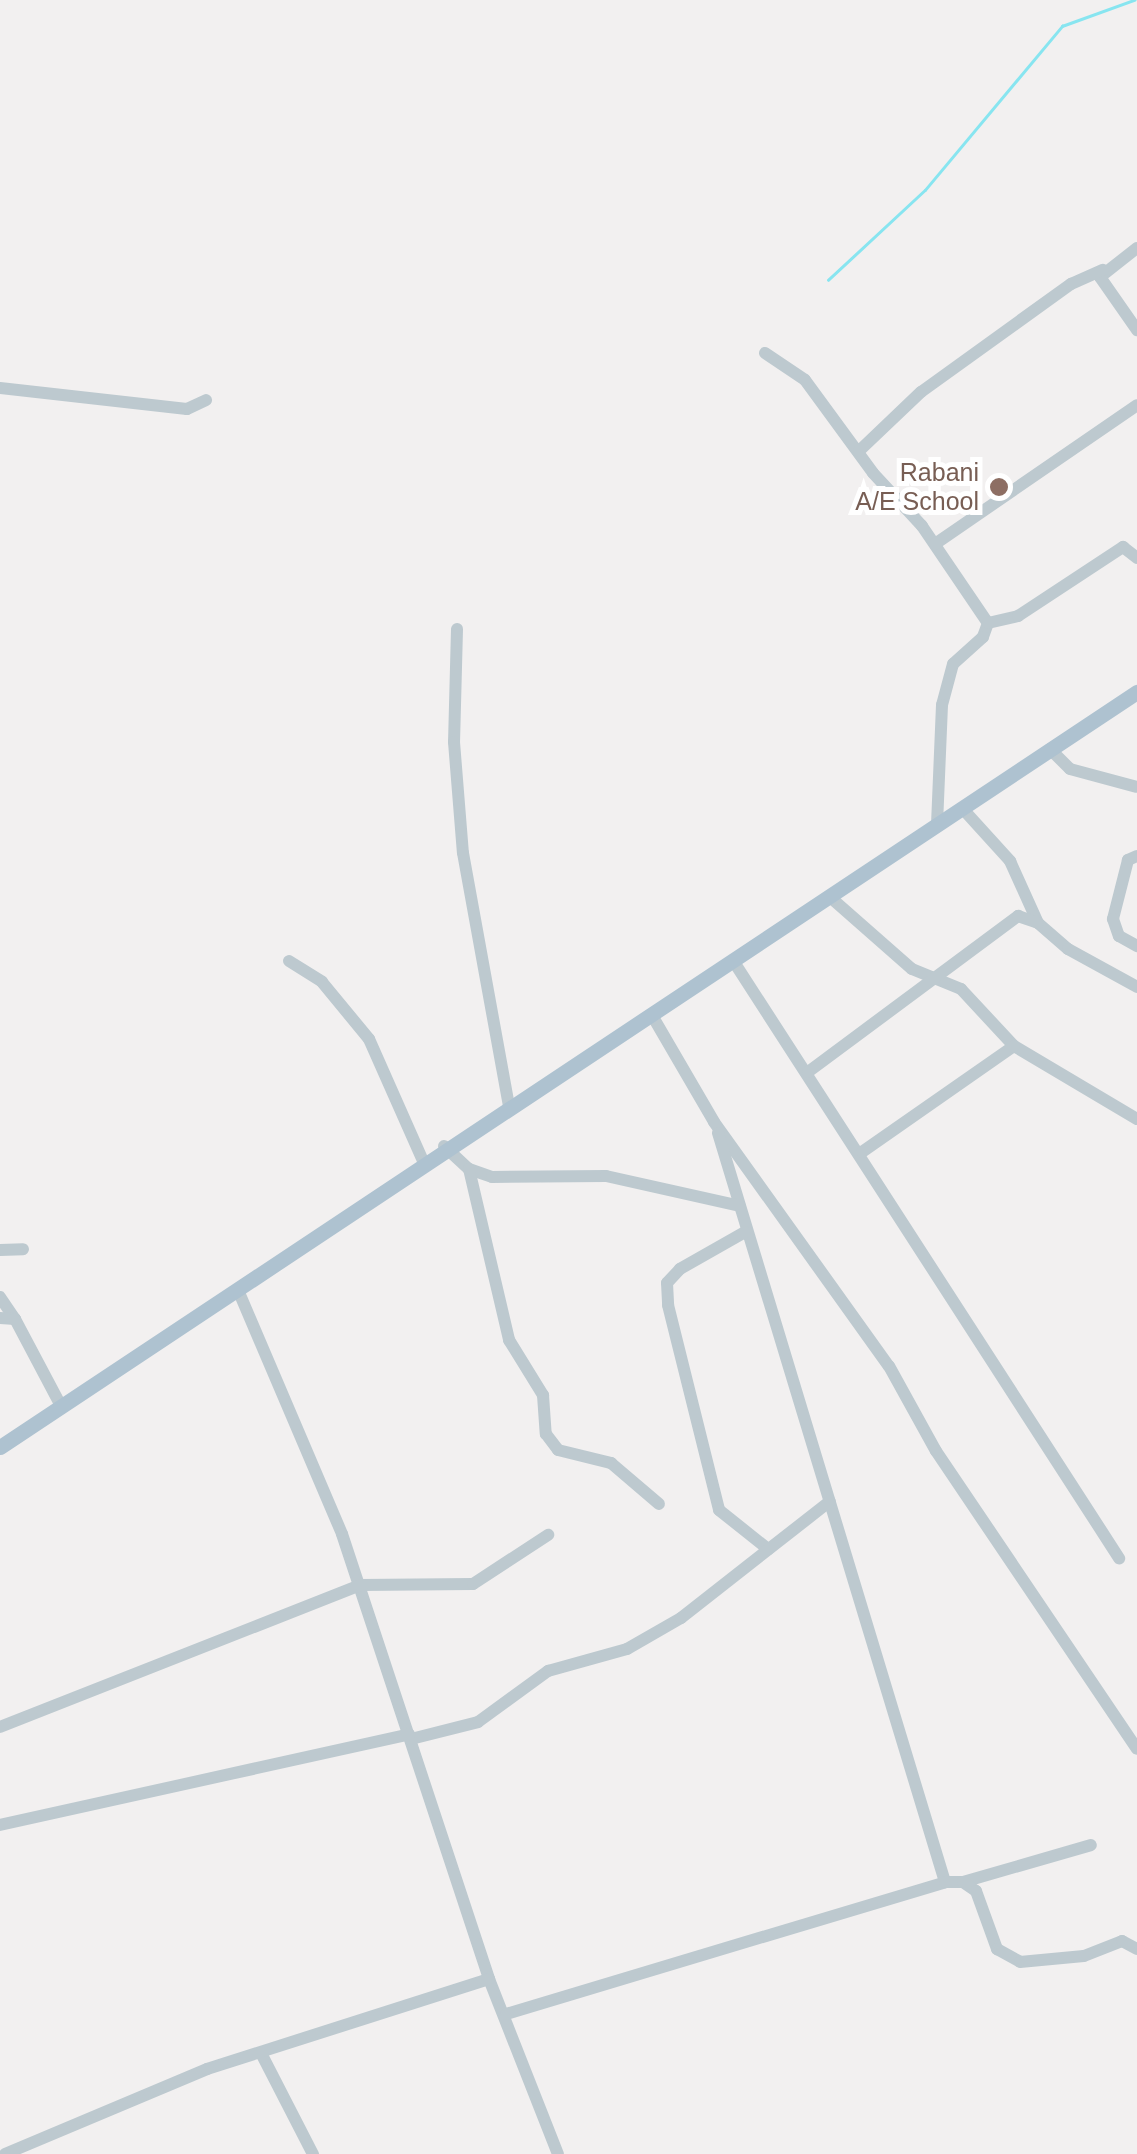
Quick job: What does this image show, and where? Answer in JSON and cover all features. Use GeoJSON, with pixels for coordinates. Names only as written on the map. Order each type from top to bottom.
{"type":"FeatureCollection","features":[{"type":"Feature","properties":{"kind":"main road"},"geometry":{"type":"LineString","coordinates":[[0,1447],[238,1290],[444,1146],[652,1017],[1137,692]]}},
{"type":"Feature","properties":{"kind":"street"},"geometry":{"type":"LineString","coordinates":[[859,450],[921,392],[1071,284],[1103,270],[1137,248]]}},
{"type":"Feature","properties":{"kind":"street"},"geometry":{"type":"LineString","coordinates":[[1103,270],[1100,286],[1137,330]]}},
{"type":"Feature","properties":{"kind":"street"},"geometry":{"type":"LineString","coordinates":[[765,354],[805,380],[936,544],[988,623]]}},
{"type":"Feature","properties":{"kind":"street"},"geometry":{"type":"LineString","coordinates":[[0,388],[187,409],[206,400]]}},
{"type":"Feature","properties":{"kind":"street"},"geometry":{"type":"LineString","coordinates":[[936,544],[1137,405]]}},
{"type":"Feature","properties":{"kind":"street"},"geometry":{"type":"LineString","coordinates":[[988,623],[1018,616],[1123,547],[1137,558]]}},
{"type":"Feature","properties":{"kind":"street"},"geometry":{"type":"LineString","coordinates":[[937,826],[942,705],[953,664],[983,637],[988,623]]}},
{"type":"Feature","properties":{"kind":"street"},"geometry":{"type":"LineString","coordinates":[[457,629],[454,742],[463,853],[508,1105]]}},
{"type":"Feature","properties":{"kind":"street"},"geometry":{"type":"LineString","coordinates":[[1050,749],[1070,769],[1137,787]]}},
{"type":"Feature","properties":{"kind":"street"},"geometry":{"type":"LineString","coordinates":[[962,808],[1010,861],[1038,924]]}},
{"type":"Feature","properties":{"kind":"street"},"geometry":{"type":"LineString","coordinates":[[1137,856],[1128,860],[1113,919],[1119,936],[1137,946]]}},
{"type":"Feature","properties":{"kind":"street"},"geometry":{"type":"LineString","coordinates":[[830,897],[912,968],[961,989],[1014,1046],[1137,1119]]}},
{"type":"Feature","properties":{"kind":"street"},"geometry":{"type":"LineString","coordinates":[[808,1072],[938,981],[1018,916],[1038,924],[1068,949],[1137,987]]}},
{"type":"Feature","properties":{"kind":"street"},"geometry":{"type":"LineString","coordinates":[[288,961],[322,982],[369,1039],[424,1162]]}},
{"type":"Feature","properties":{"kind":"street"},"geometry":{"type":"LineString","coordinates":[[734,962],[862,1152],[1119,1558]]}},
{"type":"Feature","properties":{"kind":"street"},"geometry":{"type":"LineString","coordinates":[[652,1017],[714,1122],[889,1366],[936,1451],[1137,1749]]}},
{"type":"Feature","properties":{"kind":"street"},"geometry":{"type":"LineString","coordinates":[[862,1152],[1014,1046]]}},
{"type":"Feature","properties":{"kind":"street"},"geometry":{"type":"LineString","coordinates":[[714,1122],[945,1882]]}},
{"type":"Feature","properties":{"kind":"street"},"geometry":{"type":"LineString","coordinates":[[444,1146],[469,1170],[492,1178],[606,1176],[740,1206]]}},
{"type":"Feature","properties":{"kind":"street"},"geometry":{"type":"LineString","coordinates":[[469,1170],[509,1340],[543,1396],[546,1434],[558,1450],[610,1464],[659,1504]]}},
{"type":"Feature","properties":{"kind":"street"},"geometry":{"type":"LineString","coordinates":[[746,1232],[680,1269],[667,1283],[668,1305],[719,1510],[768,1549]]}},
{"type":"Feature","properties":{"kind":"street"},"geometry":{"type":"LineString","coordinates":[[0,1250],[23,1248]]}},
{"type":"Feature","properties":{"kind":"street"},"geometry":{"type":"LineString","coordinates":[[238,1290],[360,1585],[490,1980],[558,2154]]}},
{"type":"Feature","properties":{"kind":"street"},"geometry":{"type":"LineString","coordinates":[[0,1298],[7,1319],[61,1406]]}},
{"type":"Feature","properties":{"kind":"street"},"geometry":{"type":"LineString","coordinates":[[0,1826],[478,1722],[548,1671],[627,1649],[681,1618],[830,1501]]}},
{"type":"Feature","properties":{"kind":"street"},"geometry":{"type":"LineString","coordinates":[[0,1727],[360,1585],[473,1584],[520,1559],[548,1535]]}},
{"type":"Feature","properties":{"kind":"street"},"geometry":{"type":"LineString","coordinates":[[506,2014],[945,1882],[963,1882],[1092,1846]]}},
{"type":"Feature","properties":{"kind":"street"},"geometry":{"type":"LineString","coordinates":[[963,1882],[976,1891],[1006,1957],[1020,1962],[1084,1956],[1122,1941],[1137,1950]]}},
{"type":"Feature","properties":{"kind":"street"},"geometry":{"type":"LineString","coordinates":[[5,2154],[262,2053],[490,1980]]}},
{"type":"Feature","properties":{"kind":"street"},"geometry":{"type":"LineString","coordinates":[[262,2053],[313,2154]]}},
{"type":"Feature","properties":{"kind":"waterway"},"geometry":{"type":"LineString","coordinates":[[828,280],[925,190],[1062,26],[1134,0]]}},
{"type":"Feature","properties":{"kind":"place","name":"Rabani A/E School"},"geometry":{"type":"Point","coordinates":[999,487]}}]}
